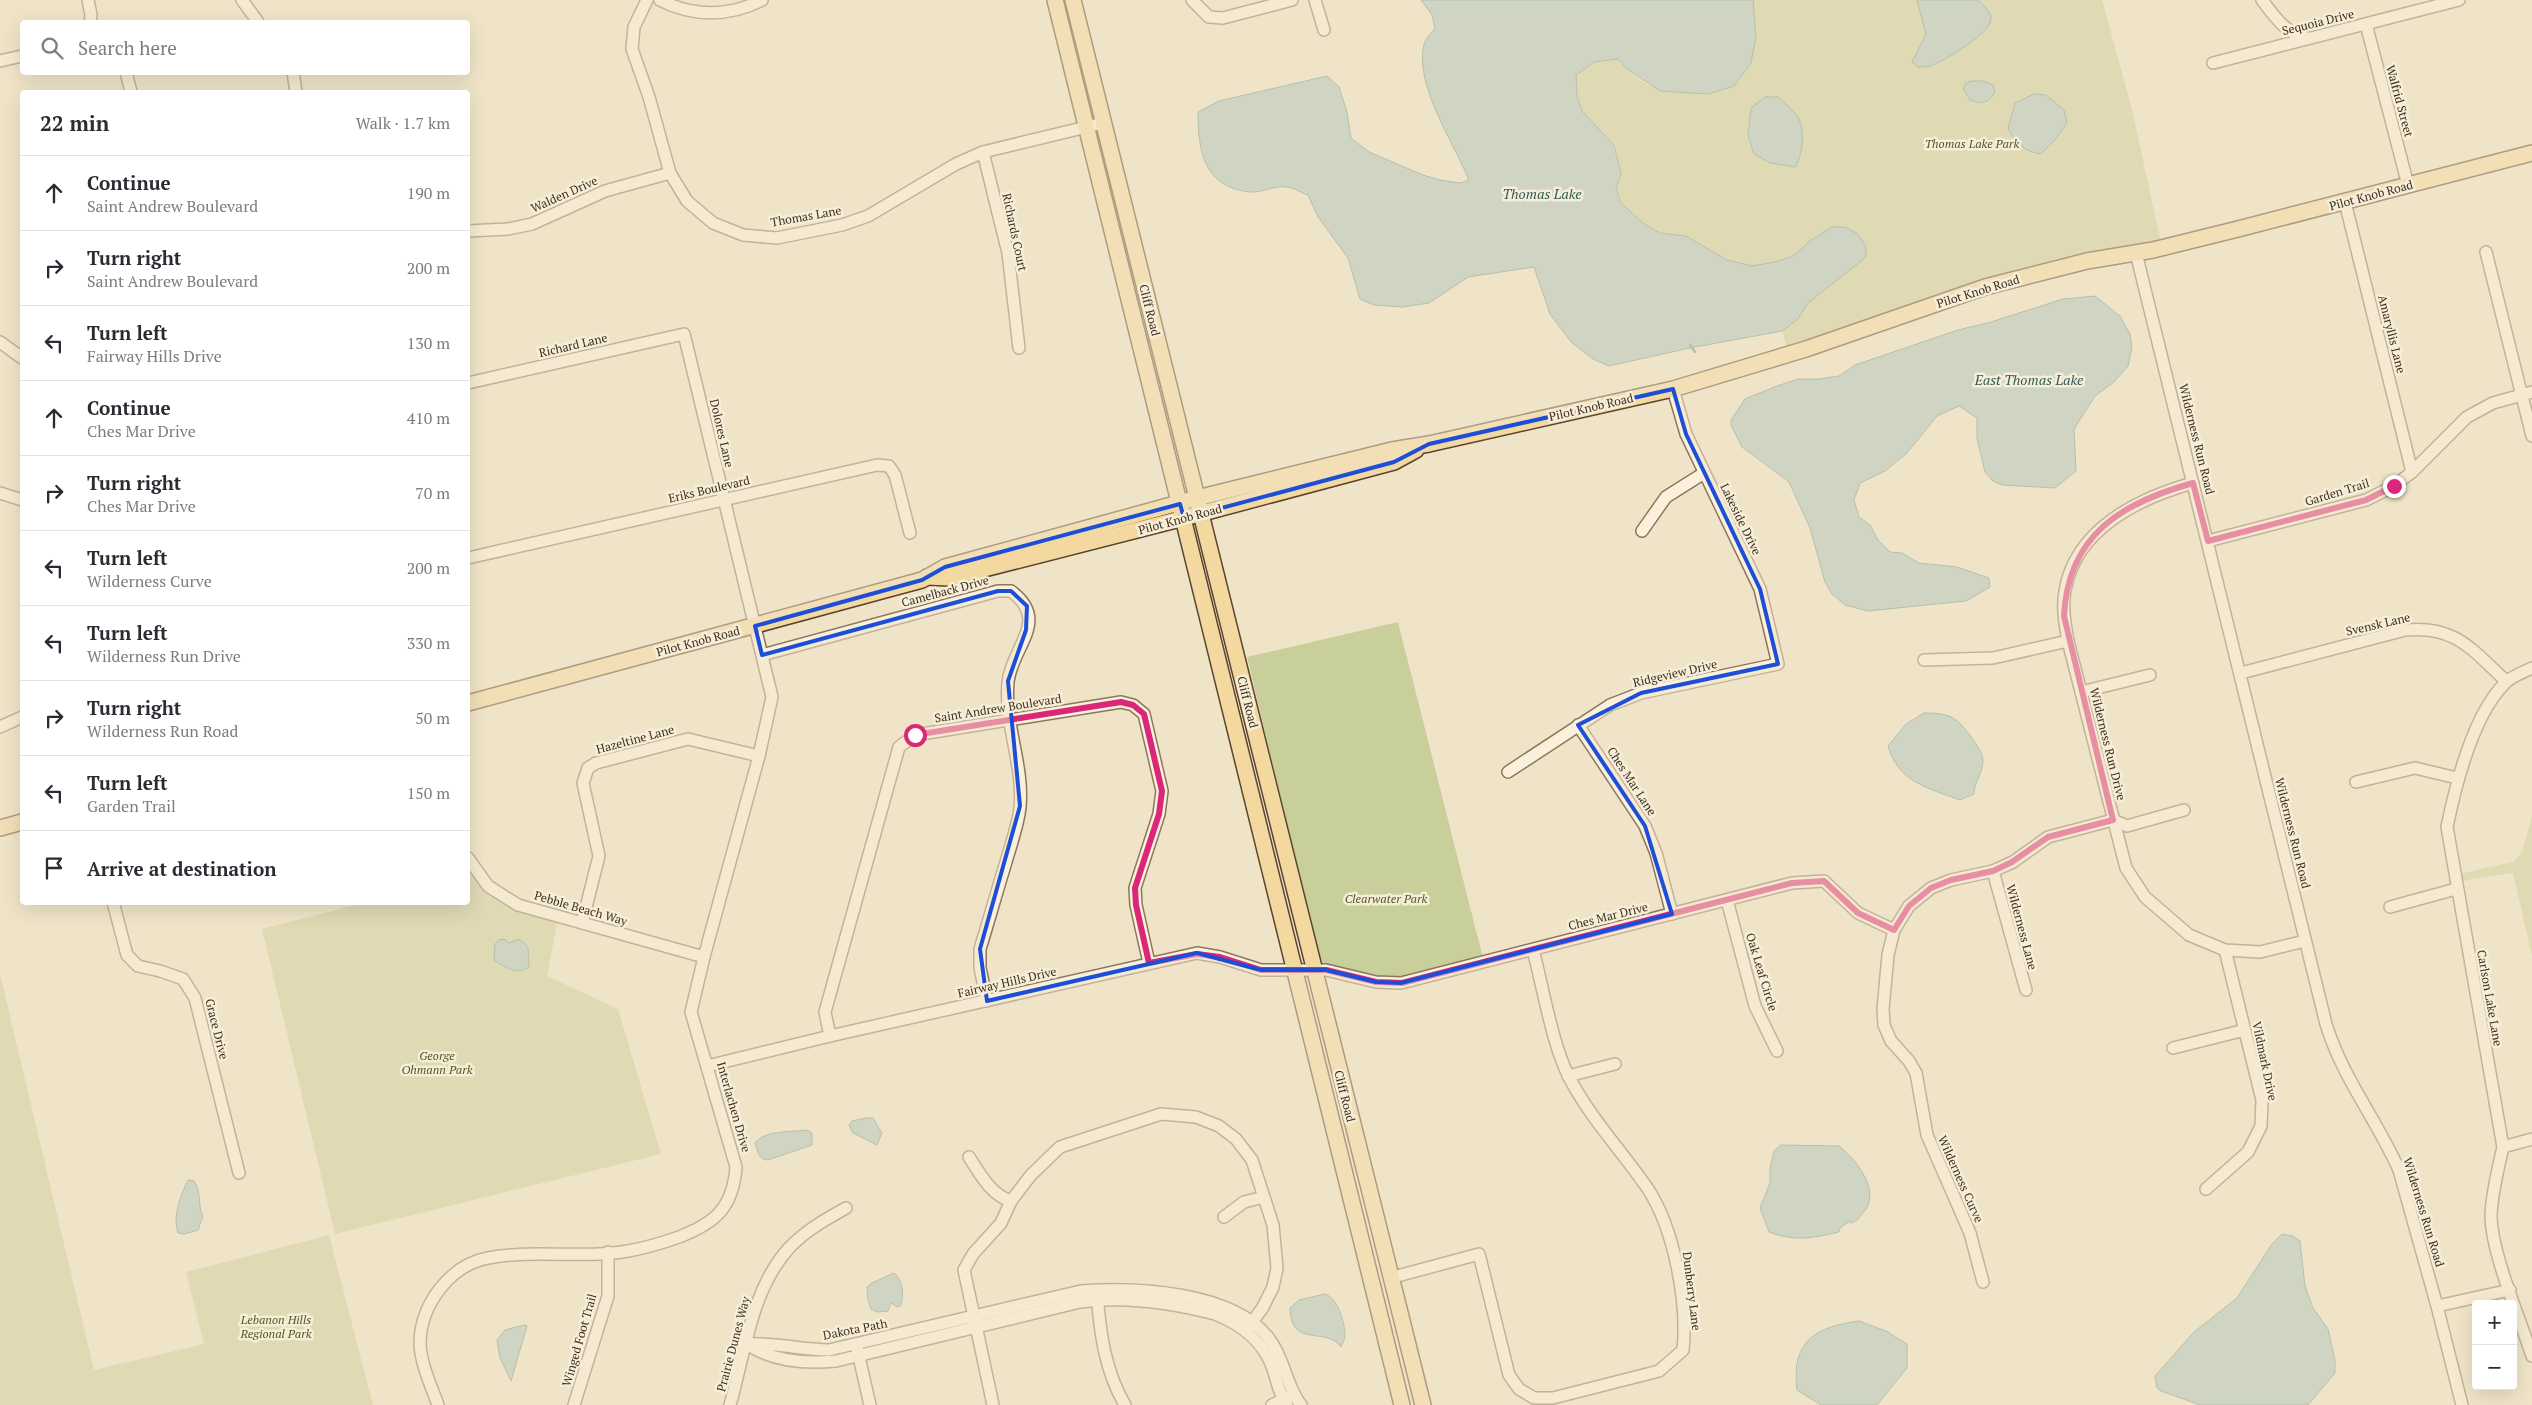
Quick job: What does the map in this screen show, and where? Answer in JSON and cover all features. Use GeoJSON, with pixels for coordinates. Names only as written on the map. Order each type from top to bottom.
{"type":"FeatureCollection","features":[{"type":"Feature","properties":{"kind":"main road","name":"Cliff Road"},"geometry":{"type":"LineString","coordinates":[[1055,0],[1402,1405]]}},
{"type":"Feature","properties":{"kind":"main road","name":"Cliff Road"},"geometry":{"type":"LineString","coordinates":[[1073,0],[1422,1405]]}},
{"type":"Feature","properties":{"kind":"main road","name":"Pilot Knob Road"},"geometry":{"type":"LineString","coordinates":[[470,702],[755,626],[927,577],[945,567],[1198,506],[1394,462],[1429,444],[1673,388],[1806,349],[1985,287],[2087,261],[2136,253],[2345,202],[2532,153]]}},
{"type":"Feature","properties":{"kind":"main road"},"geometry":{"type":"LineString","coordinates":[[0,828],[20,823]]}},
{"type":"Feature","properties":{"kind":"street"},"geometry":{"type":"LineString","coordinates":[[88,0],[90,20]]}},
{"type":"Feature","properties":{"kind":"street"},"geometry":{"type":"LineString","coordinates":[[242,0],[257,20]]}},
{"type":"Feature","properties":{"kind":"street","name":"Thomas Lane"},"geometry":{"type":"LineString","coordinates":[[647,0],[634,27],[632,49],[649,97],[670,172],[687,201],[714,223],[743,235],[777,238],[842,224],[868,216],[956,164],[983,152],[1103,123]]}},
{"type":"Feature","properties":{"kind":"street"},"geometry":{"type":"LineString","coordinates":[[660,0],[693,12],[716,13],[739,9],[762,0]]}},
{"type":"Feature","properties":{"kind":"street"},"geometry":{"type":"LineString","coordinates":[[1192,0],[1209,17],[1223,18],[1292,0]]}},
{"type":"Feature","properties":{"kind":"street"},"geometry":{"type":"LineString","coordinates":[[1315,0],[1324,30]]}},
{"type":"Feature","properties":{"kind":"street"},"geometry":{"type":"LineString","coordinates":[[2262,0],[2273,16],[2295,36],[2311,38]]}},
{"type":"Feature","properties":{"kind":"street","name":"Sequoia Drive"},"geometry":{"type":"LineString","coordinates":[[2213,64],[2459,0]]}},
{"type":"Feature","properties":{"kind":"street","name":"Walfrid Street"},"geometry":{"type":"LineString","coordinates":[[2366,24],[2408,185]]}},
{"type":"Feature","properties":{"kind":"street"},"geometry":{"type":"LineString","coordinates":[[0,61],[20,56]]}},
{"type":"Feature","properties":{"kind":"street"},"geometry":{"type":"LineString","coordinates":[[127,75],[131,90]]}},
{"type":"Feature","properties":{"kind":"street"},"geometry":{"type":"LineString","coordinates":[[293,75],[296,90]]}},
{"type":"Feature","properties":{"kind":"street","name":"Richards Court"},"geometry":{"type":"LineString","coordinates":[[983,152],[1008,253],[1019,348]]}},
{"type":"Feature","properties":{"kind":"street","name":"Walden Drive"},"geometry":{"type":"LineString","coordinates":[[470,230],[508,229],[532,224],[605,191],[670,172]]}},
{"type":"Feature","properties":{"kind":"street","name":"Amaryllis Lane"},"geometry":{"type":"LineString","coordinates":[[2345,202],[2412,472]]}},
{"type":"Feature","properties":{"kind":"street"},"geometry":{"type":"LineString","coordinates":[[2486,252],[2527,393],[2532,436]]}},
{"type":"Feature","properties":{"kind":"street","name":"Wilderness Run Road"},"geometry":{"type":"LineString","coordinates":[[2136,253],[2332,1044],[2350,1083],[2385,1141],[2399,1170],[2462,1405]]}},
{"type":"Feature","properties":{"kind":"street","name":"Richard Lane"},"geometry":{"type":"LineString","coordinates":[[470,383],[684,334]]}},
{"type":"Feature","properties":{"kind":"street","name":"Dolores Lane"},"geometry":{"type":"LineString","coordinates":[[684,334],[755,626]]}},
{"type":"Feature","properties":{"kind":"street"},"geometry":{"type":"LineString","coordinates":[[0,342],[20,357]]}},
{"type":"Feature","properties":{"kind":"street","name":"Lakeside Drive"},"geometry":{"type":"LineString","coordinates":[[1673,388],[1686,434],[1760,589],[1778,664]]}},
{"type":"Feature","properties":{"kind":"street","name":"Garden Trail"},"geometry":{"type":"LineString","coordinates":[[2208,541],[2366,500],[2394,486],[2412,472],[2467,417],[2492,403],[2527,393]]}},
{"type":"Feature","properties":{"kind":"street","name":"Eriks Boulevard"},"geometry":{"type":"LineString","coordinates":[[470,558],[877,465],[889,466],[895,475],[910,533]]}},
{"type":"Feature","properties":{"kind":"street"},"geometry":{"type":"LineString","coordinates":[[1642,530],[1666,497],[1704,473]]}},
{"type":"Feature","properties":{"kind":"street","name":"Wilderness Run Drive"},"geometry":{"type":"LineString","coordinates":[[2193,483],[2164,491],[2138,503],[2104,526],[2085,544],[2072,566],[2065,590],[2064,616],[2068,641],[2126,868],[2145,897],[2189,935],[2225,950],[2260,952],[2305,941]]}},
{"type":"Feature","properties":{"kind":"street"},"geometry":{"type":"LineString","coordinates":[[0,493],[20,498]]}},
{"type":"Feature","properties":{"kind":"street","name":"Camelback Drive"},"geometry":{"type":"LineString","coordinates":[[762,655],[998,591],[1011,591],[1022,599],[1030,613],[1008,681],[1009,720],[1019,783],[1020,806],[1016,828],[980,949],[980,968],[987,1001]]}},
{"type":"Feature","properties":{"kind":"street","name":"Interlachen Drive"},"geometry":{"type":"LineString","coordinates":[[438,1405],[424,1369],[420,1344],[424,1318],[436,1293],[457,1272],[487,1258],[518,1255],[626,1252],[657,1245],[712,1222],[727,1204],[735,1185],[736,1167],[691,1012],[704,957],[759,756],[772,697],[755,626]]}},
{"type":"Feature","properties":{"kind":"street","name":"Svensk Lane"},"geometry":{"type":"LineString","coordinates":[[2241,673],[2406,630],[2424,628],[2442,631],[2460,639],[2506,681]]}},
{"type":"Feature","properties":{"kind":"street"},"geometry":{"type":"LineString","coordinates":[[1924,660],[1993,658],[2068,641]]}},
{"type":"Feature","properties":{"kind":"street","name":"Ridgeview Drive"},"geometry":{"type":"LineString","coordinates":[[1508,772],[1610,705],[1642,693],[1778,664]]}},
{"type":"Feature","properties":{"kind":"street","name":"Carlson Lake Lane"},"geometry":{"type":"LineString","coordinates":[[2532,668],[2506,681],[2488,704],[2457,778],[2447,827],[2456,890],[2504,1147],[2493,1190],[2491,1217],[2495,1244],[2532,1356]]}},
{"type":"Feature","properties":{"kind":"street"},"geometry":{"type":"LineString","coordinates":[[2081,692],[2150,675]]}},
{"type":"Feature","properties":{"kind":"street","name":"Saint Andrew Boulevard"},"geometry":{"type":"LineString","coordinates":[[830,1036],[825,1012],[899,747],[915,735],[1121,702],[1133,705],[1144,714],[1162,791],[1159,814],[1135,888],[1136,905],[1149,963]]}},
{"type":"Feature","properties":{"kind":"street"},"geometry":{"type":"LineString","coordinates":[[0,727],[20,718]]}},
{"type":"Feature","properties":{"kind":"street","name":"Ches Mar Lane"},"geometry":{"type":"LineString","coordinates":[[1578,725],[1645,826],[1656,852],[1672,914]]}},
{"type":"Feature","properties":{"kind":"street","name":"Hazeltine Lane"},"geometry":{"type":"LineString","coordinates":[[582,923],[599,856],[582,784],[588,768],[596,763],[688,739],[759,756]]}},
{"type":"Feature","properties":{"kind":"street"},"geometry":{"type":"LineString","coordinates":[[2356,782],[2416,768],[2457,778]]}},
{"type":"Feature","properties":{"kind":"street"},"geometry":{"type":"LineString","coordinates":[[2113,820],[2127,826],[2184,810]]}},
{"type":"Feature","properties":{"kind":"street","name":"Wilderness Curve"},"geometry":{"type":"LineString","coordinates":[[1983,1282],[1970,1233],[1927,1135],[1916,1073],[1909,1061],[1891,1041],[1884,1025],[1883,1009],[1888,955],[1894,930],[1909,906],[1931,888],[1951,880],[1993,871],[2012,862],[2048,837],[2113,820]]}},
{"type":"Feature","properties":{"kind":"street","name":"Pebble Beach Way"},"geometry":{"type":"LineString","coordinates":[[470,861],[488,886],[518,905],[704,957]]}},
{"type":"Feature","properties":{"kind":"street","name":"Wilderness Lane"},"geometry":{"type":"LineString","coordinates":[[1993,871],[2026,990]]}},
{"type":"Feature","properties":{"kind":"street","name":"Ches Mar Drive"},"geometry":{"type":"LineString","coordinates":[[1315,970],[1334,971],[1376,982],[1402,983],[1792,883],[1824,881],[1858,913],[1894,930]]}},
{"type":"Feature","properties":{"kind":"street"},"geometry":{"type":"LineString","coordinates":[[2390,907],[2456,890]]}},
{"type":"Feature","properties":{"kind":"street","name":"Oak Leaf Circle"},"geometry":{"type":"LineString","coordinates":[[1727,900],[1755,1006],[1777,1051]]}},
{"type":"Feature","properties":{"kind":"street","name":"Grace Drive"},"geometry":{"type":"LineString","coordinates":[[114,905],[127,955],[138,966],[183,979],[195,998],[239,1173]]}},
{"type":"Feature","properties":{"kind":"street","name":"Dunberry Lane"},"geometry":{"type":"LineString","coordinates":[[1390,1278],[1479,1254],[1509,1375],[1519,1389],[1534,1398],[1553,1398],[1659,1371],[1683,1350],[1684,1337],[1677,1265],[1667,1228],[1648,1190],[1586,1107],[1568,1076],[1559,1050],[1533,950]]}},
{"type":"Feature","properties":{"kind":"street","name":"Vildmark Drive"},"geometry":{"type":"LineString","coordinates":[[2206,1189],[2248,1152],[2261,1126],[2262,1100],[2225,950]]}},
{"type":"Feature","properties":{"kind":"street","name":"Fairway Hills Drive"},"geometry":{"type":"LineString","coordinates":[[707,1066],[1149,963],[1197,954],[1220,957],[1261,970],[1315,970]]}},
{"type":"Feature","properties":{"kind":"street"},"geometry":{"type":"LineString","coordinates":[[2174,1048],[2245,1030]]}},
{"type":"Feature","properties":{"kind":"street"},"geometry":{"type":"LineString","coordinates":[[1568,1076],[1616,1064]]}},
{"type":"Feature","properties":{"kind":"street"},"geometry":{"type":"LineString","coordinates":[[993,1405],[964,1270],[973,1254],[1001,1223],[1012,1201],[1031,1175],[1060,1147],[1161,1114],[1196,1117],[1219,1126],[1236,1139],[1252,1160],[1273,1225],[1277,1268],[1273,1287],[1263,1307],[1249,1326]]}},
{"type":"Feature","properties":{"kind":"street"},"geometry":{"type":"LineString","coordinates":[[2504,1147],[2532,1139]]}},
{"type":"Feature","properties":{"kind":"street"},"geometry":{"type":"LineString","coordinates":[[969,1156],[991,1188],[1002,1198],[1012,1201]]}},
{"type":"Feature","properties":{"kind":"street"},"geometry":{"type":"LineString","coordinates":[[1224,1217],[1244,1202],[1264,1197]]}},
{"type":"Feature","properties":{"kind":"street","name":"Prairie Dunes Way"},"geometry":{"type":"LineString","coordinates":[[730,1405],[759,1299],[767,1281],[789,1248],[810,1230],[846,1208]]}},
{"type":"Feature","properties":{"kind":"street","name":"Winged Foot Trail"},"geometry":{"type":"LineString","coordinates":[[574,1405],[608,1296],[608,1252]]}},
{"type":"Feature","properties":{"kind":"street","name":"Dakota Path"},"geometry":{"type":"LineString","coordinates":[[747,1344],[764,1343],[804,1350],[858,1350],[974,1322],[1081,1290],[1097,1294],[1122,1288],[1206,1301],[1234,1309],[1249,1326],[1270,1339],[1282,1360],[1287,1400],[1301,1405]]}},
{"type":"Feature","properties":{"kind":"street"},"geometry":{"type":"LineString","coordinates":[[2437,1306],[2510,1290]]}},
{"type":"Feature","properties":{"kind":"street"},"geometry":{"type":"LineString","coordinates":[[1097,1294],[1102,1342],[1107,1362],[1114,1387],[1125,1405]]}},
{"type":"Feature","properties":{"kind":"street"},"geometry":{"type":"LineString","coordinates":[[858,1350],[870,1405]]}},
{"type":"Feature","properties":{"kind":"street"},"geometry":{"type":"LineString","coordinates":[[1272,1405],[1287,1400]]}},
{"type":"Feature","properties":{"kind":"highlighted area"},"geometry":{"type":"Polygon","coordinates":[[[1673,389],[1686,434],[1760,589],[1778,664],[1641,693],[1578,725],[1645,826],[1672,914],[1401,983],[1376,982],[1326,970],[1261,970],[1197,953],[987,1001],[980,949],[1020,806],[1008,681],[1026,630],[1027,606],[1011,591],[998,591],[762,655],[755,626],[922,580],[945,567],[1180,504],[1184,518],[1394,462],[1429,444],[1673,389]]]}},
{"type":"Feature","properties":{"kind":"green space","name":"Thomas Lake Park"},"geometry":{"type":"Polygon","coordinates":[[[1753,0],[2102,0],[2132,109],[2162,248],[2060,268],[1789,354],[1782,331],[1798,319],[1808,303],[1866,257],[1810,241],[1793,256],[1775,262],[1752,266],[1727,260],[1686,236],[1660,233],[1644,224],[1621,203],[1616,189],[1621,174],[1615,145],[1582,111],[1577,96],[1576,75],[1594,62],[1618,59],[1631,73],[1657,88],[1685,91],[1733,86],[1751,63],[1756,37],[1753,0]]]}},
{"type":"Feature","properties":{"kind":"green space","name":"Clearwater Park"},"geometry":{"type":"Polygon","coordinates":[[[1398,622],[1484,962],[1401,983],[1326,970],[1317,949],[1247,657],[1398,622]]]}},
{"type":"Feature","properties":{"kind":"green space"},"geometry":{"type":"Polygon","coordinates":[[[2532,816],[2532,956],[2513,873],[2455,882],[2454,875],[2513,862],[2522,852],[2532,816]]]}},
{"type":"Feature","properties":{"kind":"green space","name":"George Ohmann Park"},"geometry":{"type":"Polygon","coordinates":[[[470,868],[495,892],[558,918],[547,976],[618,1009],[661,1154],[335,1234],[262,929],[355,905],[470,905],[470,868]]]}},
{"type":"Feature","properties":{"kind":"green space","name":"Lebanon Hills Regional Park"},"geometry":{"type":"Polygon","coordinates":[[[0,974],[94,1370],[204,1344],[186,1272],[329,1235],[373,1405],[0,1405],[0,974]]]}},
{"type":"Feature","properties":{"kind":"water","name":"Thomas Lake"},"geometry":{"type":"Polygon","coordinates":[[[1421,0],[1753,0],[1756,37],[1751,63],[1734,86],[1708,94],[1660,91],[1627,69],[1618,59],[1594,62],[1576,75],[1577,96],[1582,111],[1614,145],[1621,174],[1616,189],[1621,203],[1644,224],[1660,233],[1686,236],[1727,260],[1752,266],[1775,262],[1793,256],[1810,241],[1832,227],[1845,227],[1858,234],[1866,247],[1866,257],[1808,303],[1798,319],[1782,331],[1690,348],[1609,366],[1593,359],[1571,342],[1550,314],[1534,267],[1468,277],[1429,303],[1402,307],[1374,305],[1360,299],[1348,258],[1318,217],[1308,195],[1286,187],[1255,192],[1235,189],[1223,183],[1214,175],[1207,166],[1202,154],[1198,112],[1219,101],[1327,76],[1339,87],[1347,112],[1351,138],[1369,152],[1423,175],[1440,180],[1460,183],[1469,180],[1437,114],[1425,77],[1422,60],[1424,44],[1435,28],[1432,15],[1421,0]]]}},
{"type":"Feature","properties":{"kind":"water"},"geometry":{"type":"Polygon","coordinates":[[[1917,0],[1978,0],[1988,11],[1991,19],[1983,32],[1955,53],[1936,63],[1918,67],[1912,62],[1926,34],[1917,0]]]}},
{"type":"Feature","properties":{"kind":"water"},"geometry":{"type":"Polygon","coordinates":[[[1983,81],[1993,85],[1995,92],[1990,99],[1984,102],[1970,100],[1963,89],[1966,83],[1983,81]]]}},
{"type":"Feature","properties":{"kind":"water"},"geometry":{"type":"Polygon","coordinates":[[[2034,94],[2046,95],[2064,110],[2067,123],[2055,140],[2041,154],[2030,151],[2022,146],[2008,129],[2015,103],[2034,94]]]}},
{"type":"Feature","properties":{"kind":"water"},"geometry":{"type":"Polygon","coordinates":[[[1765,97],[1778,97],[1798,117],[1802,129],[1802,142],[1800,156],[1795,167],[1770,163],[1754,154],[1748,135],[1751,108],[1765,97]]]}},
{"type":"Feature","properties":{"kind":"water","name":"East Thomas Lake"},"geometry":{"type":"Polygon","coordinates":[[[2095,296],[2120,316],[2130,334],[2132,347],[2128,366],[2114,382],[2095,396],[2074,429],[2076,471],[2055,488],[2002,485],[1993,481],[1985,472],[1977,438],[1977,418],[1959,406],[1937,416],[1907,453],[1885,471],[1860,483],[1854,500],[1859,517],[1870,525],[1878,540],[1890,552],[1902,553],[1919,563],[1957,567],[1989,578],[1990,587],[1966,601],[1868,611],[1845,605],[1832,594],[1825,582],[1810,528],[1789,482],[1742,447],[1731,425],[1731,420],[1745,399],[1798,379],[1819,379],[1839,376],[1855,365],[1958,330],[1991,322],[2063,299],[2095,296]]]}},
{"type":"Feature","properties":{"kind":"water"},"geometry":{"type":"Polygon","coordinates":[[[1924,713],[1941,714],[1954,718],[1979,748],[1983,758],[1983,765],[1975,785],[1974,794],[1960,800],[1916,782],[1899,768],[1888,746],[1906,724],[1924,713]]]}},
{"type":"Feature","properties":{"kind":"water"},"geometry":{"type":"Polygon","coordinates":[[[504,939],[509,943],[519,939],[528,947],[529,967],[519,971],[494,961],[495,944],[499,940],[504,939]]]}},
{"type":"Feature","properties":{"kind":"water"},"geometry":{"type":"Polygon","coordinates":[[[873,1118],[882,1133],[877,1145],[853,1133],[849,1125],[852,1121],[873,1118]]]}},
{"type":"Feature","properties":{"kind":"water"},"geometry":{"type":"Polygon","coordinates":[[[807,1130],[812,1133],[812,1145],[768,1160],[762,1158],[759,1154],[755,1143],[765,1136],[779,1132],[807,1130]]]}},
{"type":"Feature","properties":{"kind":"water"},"geometry":{"type":"Polygon","coordinates":[[[1781,1145],[1839,1146],[1846,1152],[1860,1168],[1869,1186],[1870,1196],[1868,1205],[1859,1218],[1851,1223],[1850,1221],[1840,1228],[1839,1232],[1812,1237],[1796,1238],[1769,1232],[1760,1208],[1770,1183],[1770,1168],[1774,1151],[1781,1145]]]}},
{"type":"Feature","properties":{"kind":"water"},"geometry":{"type":"Polygon","coordinates":[[[188,1180],[194,1181],[196,1185],[203,1216],[198,1230],[184,1234],[178,1233],[176,1220],[180,1199],[188,1180]]]}},
{"type":"Feature","properties":{"kind":"water"},"geometry":{"type":"Polygon","coordinates":[[[2282,1234],[2293,1236],[2300,1241],[2305,1286],[2313,1308],[2328,1329],[2335,1360],[2335,1373],[2308,1405],[2200,1405],[2157,1388],[2155,1376],[2194,1332],[2237,1298],[2272,1244],[2282,1234]]]}},
{"type":"Feature","properties":{"kind":"water"},"geometry":{"type":"Polygon","coordinates":[[[894,1273],[899,1279],[902,1288],[901,1305],[898,1307],[891,1303],[888,1311],[877,1312],[871,1309],[867,1287],[894,1273]]]}},
{"type":"Feature","properties":{"kind":"water"},"geometry":{"type":"Polygon","coordinates":[[[1325,1294],[1334,1300],[1342,1318],[1345,1336],[1341,1347],[1335,1341],[1327,1338],[1302,1333],[1292,1321],[1290,1308],[1299,1300],[1325,1294]]]}},
{"type":"Feature","properties":{"kind":"water"},"geometry":{"type":"Polygon","coordinates":[[[1859,1321],[1886,1331],[1907,1344],[1907,1368],[1877,1405],[1821,1405],[1797,1390],[1796,1374],[1798,1360],[1802,1349],[1809,1340],[1829,1328],[1859,1321]]]}},
{"type":"Feature","properties":{"kind":"water"},"geometry":{"type":"Polygon","coordinates":[[[524,1325],[527,1326],[511,1381],[500,1358],[497,1340],[505,1330],[524,1325]]]}},
{"type":"Feature","properties":{"kind":"waterway"},"geometry":{"type":"LineString","coordinates":[[1690,345],[1695,352]]}},
{"type":"Feature","properties":{"kind":"route"},"geometry":{"type":"LineString","coordinates":[[915,735],[1121,702],[1133,705],[1144,714],[1162,791],[1159,814],[1135,888],[1136,905],[1149,963],[1197,954],[1220,957],[1261,970],[1326,970],[1376,982],[1402,983],[1792,883],[1824,881],[1858,913],[1894,930],[1909,906],[1931,888],[1951,880],[1993,871],[2012,862],[2048,837],[2113,820],[2068,641],[2064,616],[2065,590],[2072,566],[2085,544],[2104,526],[2138,503],[2164,491],[2193,483],[2208,541],[2366,500],[2394,486]]}}]}
